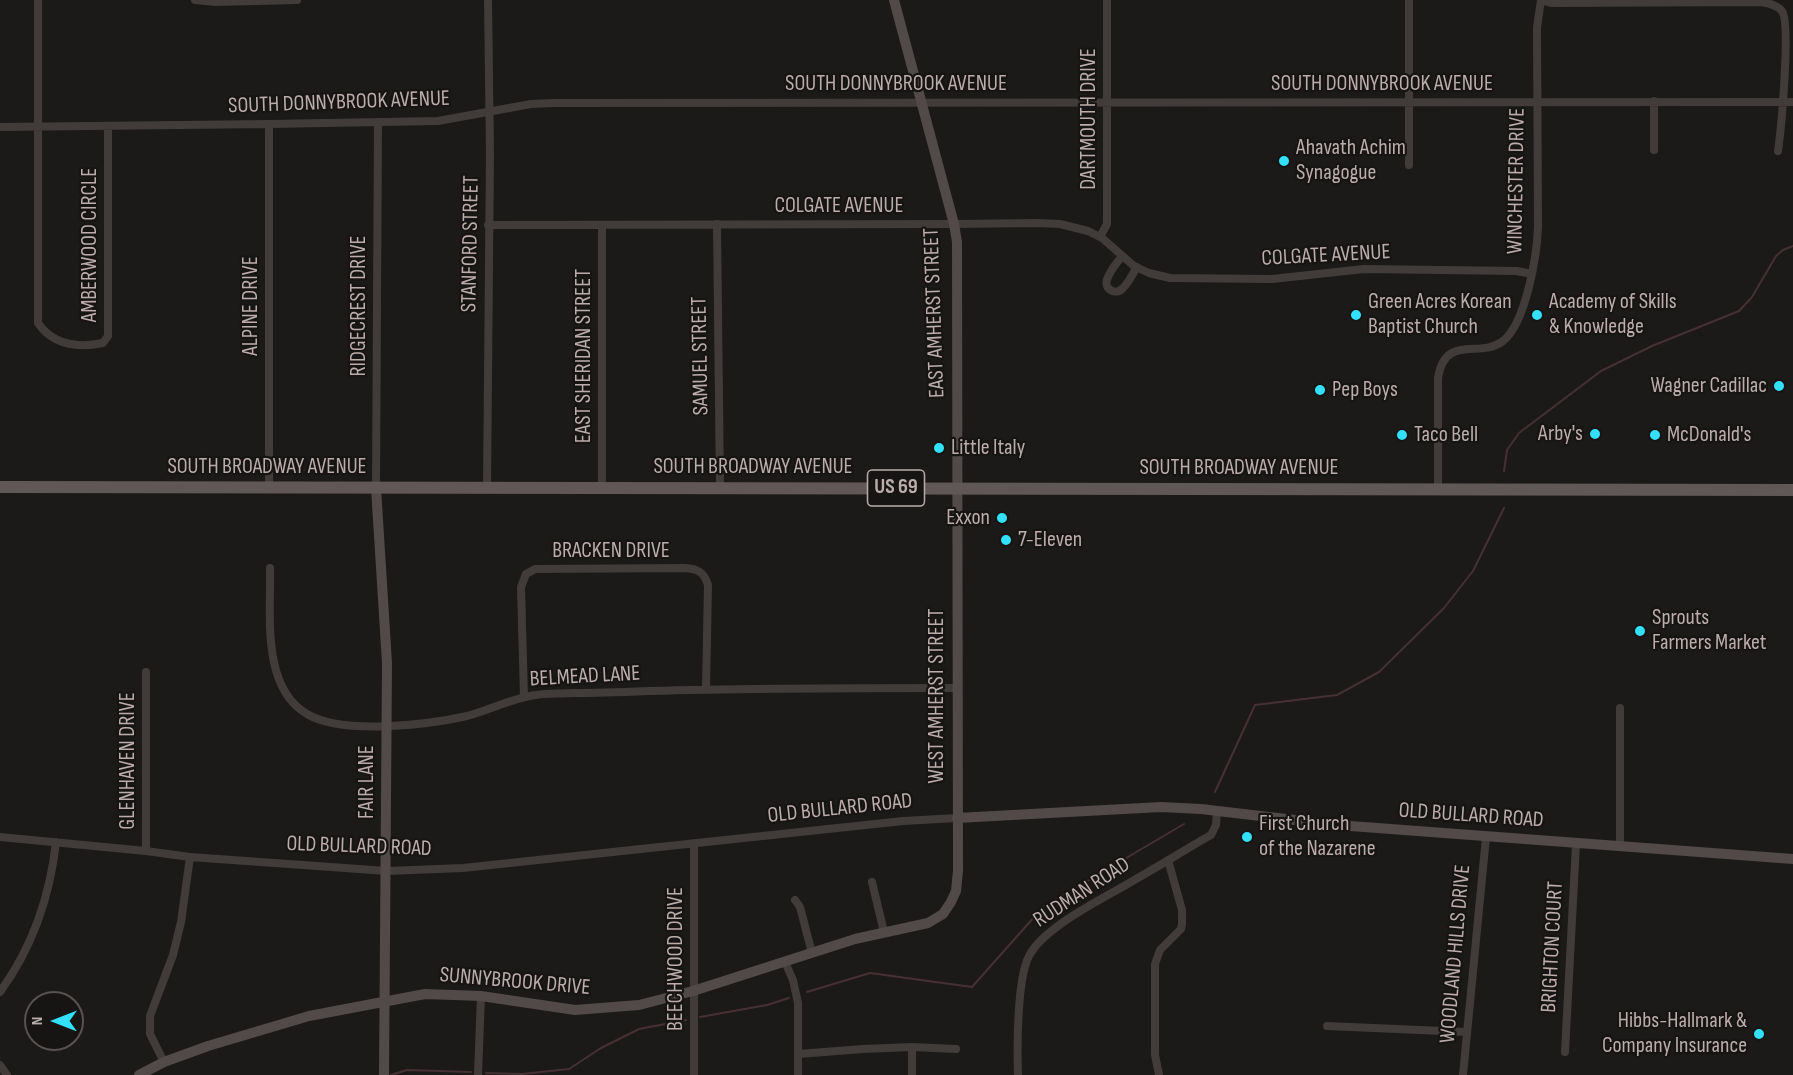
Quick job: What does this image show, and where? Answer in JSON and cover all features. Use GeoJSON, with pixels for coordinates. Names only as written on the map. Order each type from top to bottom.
{"type":"FeatureCollection","features":[{"type":"Feature","properties":{"kind":"main road","name":"SOUTH BROADWAY AVENUE"},"geometry":{"type":"LineString","coordinates":[[0,487],[1793,490]]}},
{"type":"Feature","properties":{"kind":"street"},"geometry":{"type":"LineString","coordinates":[[38,0],[38,126]]}},
{"type":"Feature","properties":{"kind":"street"},"geometry":{"type":"LineString","coordinates":[[195,0],[216,2],[297,0]]}},
{"type":"Feature","properties":{"kind":"street","name":"STANFORD STREET"},"geometry":{"type":"LineString","coordinates":[[488,0],[488,489]]}},
{"type":"Feature","properties":{"kind":"street","name":"EAST AMHERST STREET"},"geometry":{"type":"LineString","coordinates":[[894,0],[957,242],[958,489]]}},
{"type":"Feature","properties":{"kind":"street","name":"DARTMOUTH DRIVE"},"geometry":{"type":"LineString","coordinates":[[1100,237],[1107,224],[1107,0]]}},
{"type":"Feature","properties":{"kind":"street"},"geometry":{"type":"LineString","coordinates":[[1409,0],[1409,165]]}},
{"type":"Feature","properties":{"kind":"street"},"geometry":{"type":"LineString","coordinates":[[1541,0],[1551,3],[1761,2],[1775,5],[1782,11],[1785,24],[1784,102],[1778,151]]}},
{"type":"Feature","properties":{"kind":"street","name":"WINCHESTER DRIVE"},"geometry":{"type":"LineString","coordinates":[[1438,489],[1438,378],[1443,362],[1457,350],[1493,346],[1503,341],[1517,322],[1538,247],[1537,28],[1541,0]]}},
{"type":"Feature","properties":{"kind":"street"},"geometry":{"type":"LineString","coordinates":[[1653,150],[1654,101]]}},
{"type":"Feature","properties":{"kind":"street","name":"SOUTH DONNYBROOK AVENUE"},"geometry":{"type":"LineString","coordinates":[[0,127],[438,121],[531,104],[553,103],[1793,102]]}},
{"type":"Feature","properties":{"kind":"street","name":"RIDGECREST DRIVE"},"geometry":{"type":"LineString","coordinates":[[376,488],[378,123]]}},
{"type":"Feature","properties":{"kind":"street","name":"ALPINE DRIVE"},"geometry":{"type":"LineString","coordinates":[[269,124],[269,488]]}},
{"type":"Feature","properties":{"kind":"street","name":"AMBERWOOD CIRCLE"},"geometry":{"type":"LineString","coordinates":[[38,126],[38,323],[57,342],[65,345],[92,345],[103,343],[108,336],[108,126]]}},
{"type":"Feature","properties":{"kind":"street","name":"SAMUEL STREET"},"geometry":{"type":"LineString","coordinates":[[717,224],[720,488]]}},
{"type":"Feature","properties":{"kind":"street","name":"COLGATE AVENUE"},"geometry":{"type":"LineString","coordinates":[[488,225],[1049,224],[1079,228],[1100,237],[1137,267],[1164,277],[1183,279],[1272,279],[1364,269],[1517,271],[1532,274]]}},
{"type":"Feature","properties":{"kind":"street","name":"EAST SHERIDAN STREET"},"geometry":{"type":"LineString","coordinates":[[602,225],[602,488]]}},
{"type":"Feature","properties":{"kind":"street"},"geometry":{"type":"LineString","coordinates":[[1122,256],[1107,279],[1106,285],[1110,290],[1123,288],[1137,267]]}},
{"type":"Feature","properties":{"kind":"street","name":"FAIR LANE"},"geometry":{"type":"LineString","coordinates":[[376,488],[387,663],[384,1075]]}},
{"type":"Feature","properties":{"kind":"street","name":"WEST AMHERST STREET"},"geometry":{"type":"LineString","coordinates":[[951,902],[956,891],[957,880],[958,489]]}},
{"type":"Feature","properties":{"kind":"street","name":"BELMEAD LANE"},"geometry":{"type":"LineString","coordinates":[[270,568],[274,670],[286,695],[306,714],[331,723],[412,725],[468,716],[538,694],[706,689],[957,688]]}},
{"type":"Feature","properties":{"kind":"street","name":"BRACKEN DRIVE"},"geometry":{"type":"LineString","coordinates":[[524,697],[521,587],[526,574],[535,569],[695,568],[701,572],[706,577],[708,585],[706,689]]}},
{"type":"Feature","properties":{"kind":"street","name":"GLENHAVEN DRIVE"},"geometry":{"type":"LineString","coordinates":[[146,672],[146,851]]}},
{"type":"Feature","properties":{"kind":"street"},"geometry":{"type":"LineString","coordinates":[[1620,708],[1620,847]]}},
{"type":"Feature","properties":{"kind":"street","name":"OLD BULLARD ROAD"},"geometry":{"type":"LineString","coordinates":[[0,837],[190,857],[387,871],[464,868],[903,821],[1161,807],[1486,837],[1793,859]]}},
{"type":"Feature","properties":{"kind":"street","name":"RUDMAN ROAD"},"geometry":{"type":"LineString","coordinates":[[1018,1075],[1017,1052],[1023,976],[1028,958],[1036,944],[1091,905],[1211,835],[1216,825],[1217,811]]}},
{"type":"Feature","properties":{"kind":"street","name":"WOODLAND HILLS DRIVE"},"geometry":{"type":"LineString","coordinates":[[1463,1075],[1486,837]]}},
{"type":"Feature","properties":{"kind":"street"},"geometry":{"type":"LineString","coordinates":[[0,992],[25,953],[38,920],[52,873],[56,842]]}},
{"type":"Feature","properties":{"kind":"street","name":"BEECHWOOD DRIVE"},"geometry":{"type":"LineString","coordinates":[[694,843],[694,1075]]}},
{"type":"Feature","properties":{"kind":"street","name":"BRIGHTON COURT"},"geometry":{"type":"LineString","coordinates":[[1565,1052],[1576,844]]}},
{"type":"Feature","properties":{"kind":"street"},"geometry":{"type":"LineString","coordinates":[[164,1062],[150,1034],[150,1016],[167,976],[178,938],[190,857]]}},
{"type":"Feature","properties":{"kind":"street"},"geometry":{"type":"LineString","coordinates":[[1159,1075],[1155,1055],[1155,963],[1160,950],[1181,929],[1182,924],[1182,910],[1168,860]]}},
{"type":"Feature","properties":{"kind":"street"},"geometry":{"type":"LineString","coordinates":[[872,882],[884,932]]}},
{"type":"Feature","properties":{"kind":"street"},"geometry":{"type":"LineString","coordinates":[[795,900],[800,908],[812,953]]}},
{"type":"Feature","properties":{"kind":"street","name":"SUNNYBROOK DRIVE"},"geometry":{"type":"LineString","coordinates":[[139,1075],[164,1062],[208,1046],[309,1016],[424,994],[481,996],[576,1010],[639,1005],[693,991],[884,932],[928,923],[943,914],[951,902]]}},
{"type":"Feature","properties":{"kind":"street"},"geometry":{"type":"LineString","coordinates":[[785,962],[793,980],[798,1003],[798,1075]]}},
{"type":"Feature","properties":{"kind":"street"},"geometry":{"type":"LineString","coordinates":[[478,1075],[481,996]]}},
{"type":"Feature","properties":{"kind":"street"},"geometry":{"type":"LineString","coordinates":[[1327,1026],[1466,1032]]}},
{"type":"Feature","properties":{"kind":"street"},"geometry":{"type":"LineString","coordinates":[[912,1047],[912,1075]]}},
{"type":"Feature","properties":{"kind":"street"},"geometry":{"type":"LineString","coordinates":[[799,1054],[863,1048],[956,1049]]}},
{"type":"Feature","properties":{"kind":"street"},"geometry":{"type":"LineString","coordinates":[[0,1065],[7,1075]]}},
{"type":"Feature","properties":{"kind":"waterway"},"geometry":{"type":"LineString","coordinates":[[1504,471],[1507,450],[1519,433],[1601,371],[1652,346],[1739,311],[1752,297],[1776,256],[1793,246]]}},
{"type":"Feature","properties":{"kind":"waterway"},"geometry":{"type":"LineString","coordinates":[[1215,792],[1255,705],[1337,695],[1379,672],[1444,608],[1473,571],[1504,508]]}},
{"type":"Feature","properties":{"kind":"waterway"},"geometry":{"type":"LineString","coordinates":[[807,992],[870,973],[972,987],[1043,907],[1184,824]]}},
{"type":"Feature","properties":{"kind":"waterway"},"geometry":{"type":"LineString","coordinates":[[700,1017],[767,1005],[789,998]]}},
{"type":"Feature","properties":{"kind":"waterway"},"geometry":{"type":"LineString","coordinates":[[486,1073],[522,1074],[569,1069],[601,1048],[639,1029],[686,1020]]}},
{"type":"Feature","properties":{"kind":"waterway"},"geometry":{"type":"LineString","coordinates":[[391,1075],[407,1070],[471,1072]]}},
{"type":"Feature","properties":{"kind":"place","name":"Ahavath Achim Synagogue"},"geometry":{"type":"Point","coordinates":[1284,161]}},
{"type":"Feature","properties":{"kind":"place","name":"Green Acres Korean Baptist Church"},"geometry":{"type":"Point","coordinates":[1356,315]}},
{"type":"Feature","properties":{"kind":"place","name":"Academy of Skills & Knowledge"},"geometry":{"type":"Point","coordinates":[1537,315]}},
{"type":"Feature","properties":{"kind":"place","name":"Wagner Cadillac"},"geometry":{"type":"Point","coordinates":[1779,386]}},
{"type":"Feature","properties":{"kind":"place","name":"Pep Boys"},"geometry":{"type":"Point","coordinates":[1320,390]}},
{"type":"Feature","properties":{"kind":"place","name":"Arby's"},"geometry":{"type":"Point","coordinates":[1595,434]}},
{"type":"Feature","properties":{"kind":"place","name":"Taco Bell"},"geometry":{"type":"Point","coordinates":[1402,435]}},
{"type":"Feature","properties":{"kind":"place","name":"McDonald's"},"geometry":{"type":"Point","coordinates":[1655,435]}},
{"type":"Feature","properties":{"kind":"place","name":"Little Italy"},"geometry":{"type":"Point","coordinates":[939,448]}},
{"type":"Feature","properties":{"kind":"place","name":"Exxon"},"geometry":{"type":"Point","coordinates":[1002,518]}},
{"type":"Feature","properties":{"kind":"place","name":"7-Eleven"},"geometry":{"type":"Point","coordinates":[1006,540]}},
{"type":"Feature","properties":{"kind":"place","name":"Sprouts Farmers Market"},"geometry":{"type":"Point","coordinates":[1640,631]}},
{"type":"Feature","properties":{"kind":"place","name":"First Church of the Nazarene"},"geometry":{"type":"Point","coordinates":[1247,837]}},
{"type":"Feature","properties":{"kind":"place","name":"Hibbs-Hallmark & Company Insurance"},"geometry":{"type":"Point","coordinates":[1759,1034]}}]}
